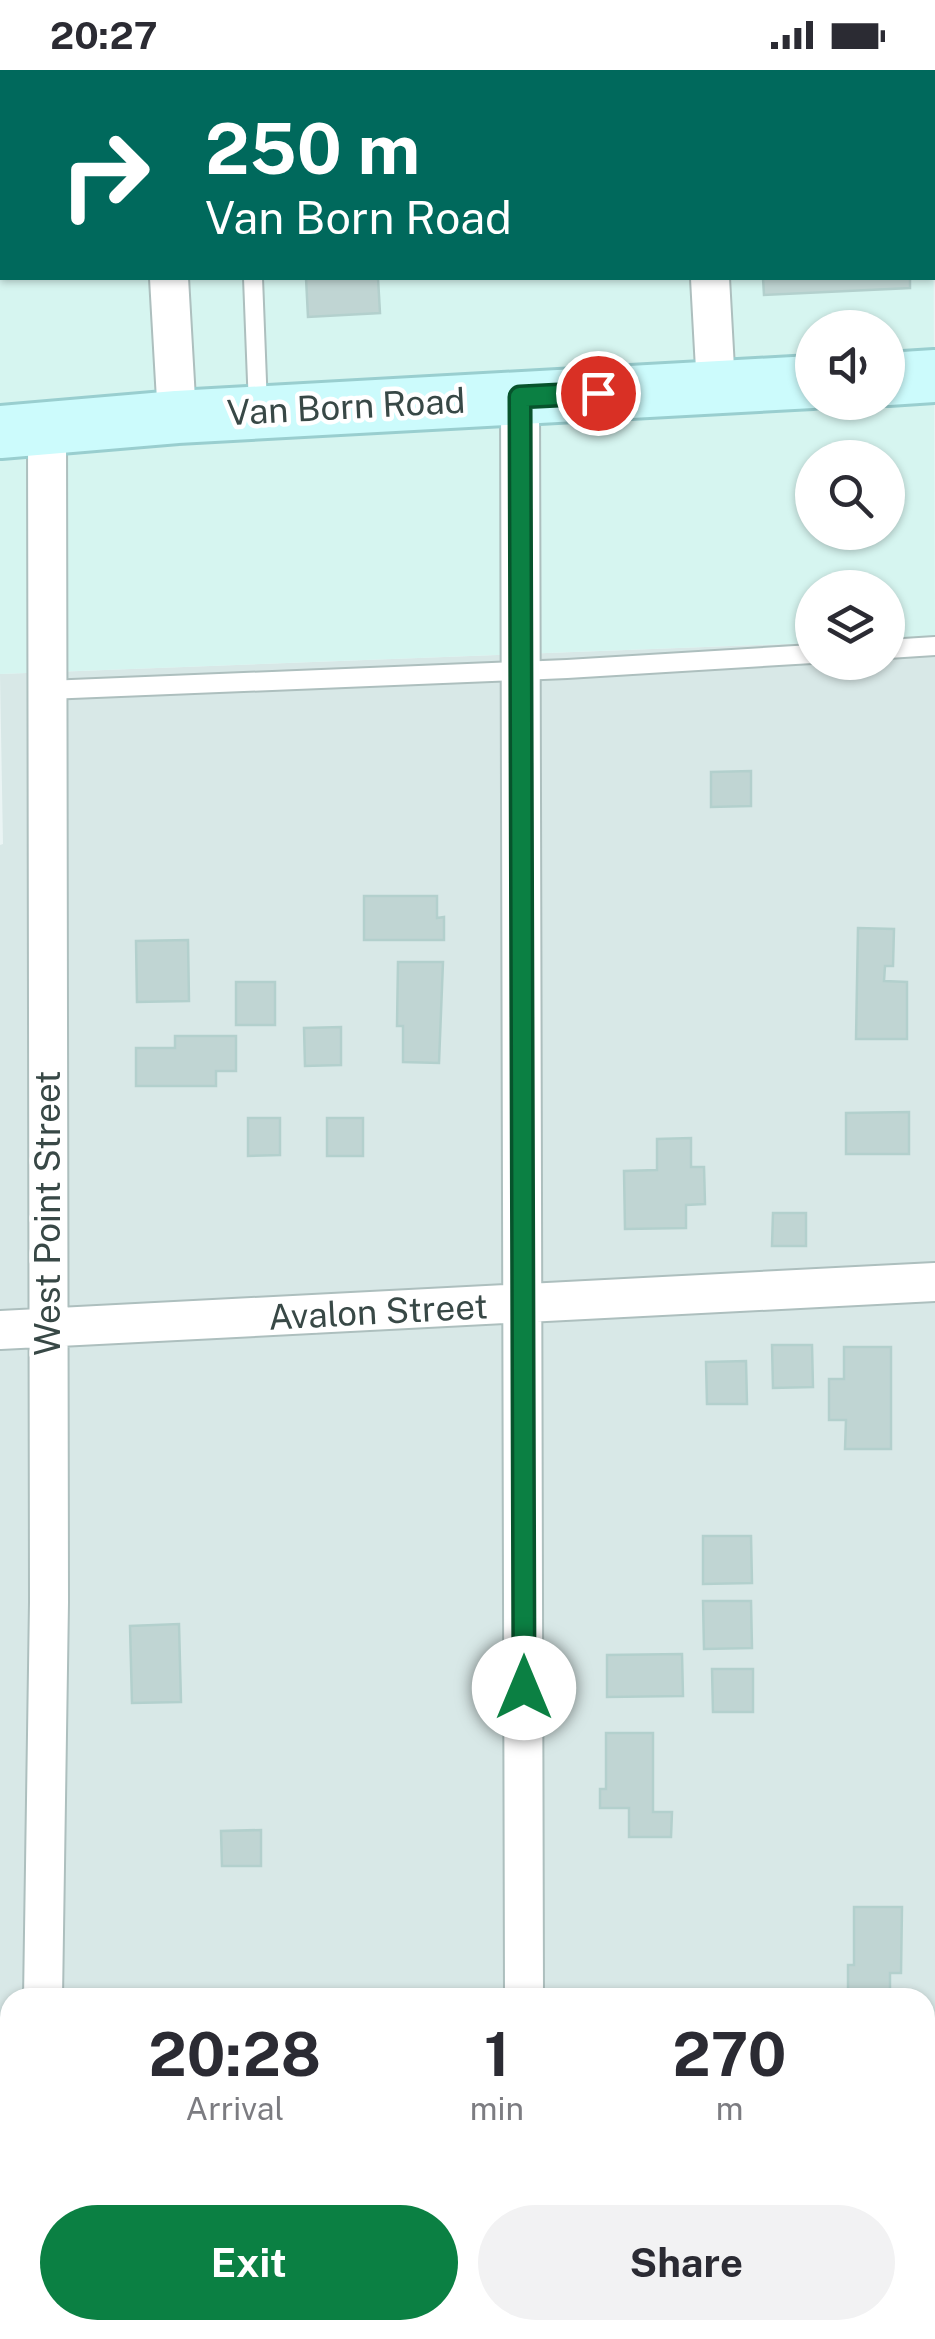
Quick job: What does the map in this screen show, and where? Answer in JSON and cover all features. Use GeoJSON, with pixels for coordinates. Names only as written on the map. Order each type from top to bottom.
{"type":"FeatureCollection","features":[{"type":"Feature","properties":{"kind":"main road"},"geometry":{"type":"LineString","coordinates":[[905,377],[935,376]]}},
{"type":"Feature","properties":{"kind":"main road","name":"Van Born Road"},"geometry":{"type":"LineString","coordinates":[[24,430],[258,412],[795,383]]}},
{"type":"Feature","properties":{"kind":"street"},"geometry":{"type":"LineString","coordinates":[[168,280],[177,417]]}},
{"type":"Feature","properties":{"kind":"street"},"geometry":{"type":"LineString","coordinates":[[710,280],[716,387]]}},
{"type":"Feature","properties":{"kind":"street"},"geometry":{"type":"LineString","coordinates":[[520,397],[524,1988]]}},
{"type":"Feature","properties":{"kind":"street","name":"West Point Street"},"geometry":{"type":"LineString","coordinates":[[24,430],[48,690],[50,1327],[43,1988]]}},
{"type":"Feature","properties":{"kind":"street","name":"Avalon Street"},"geometry":{"type":"LineString","coordinates":[[0,1330],[935,1282]]}},
{"type":"Feature","properties":{"kind":"lane"},"geometry":{"type":"LineString","coordinates":[[253,280],[258,412]]}},
{"type":"Feature","properties":{"kind":"lane"},"geometry":{"type":"LineString","coordinates":[[905,648],[935,646]]}},
{"type":"Feature","properties":{"kind":"lane"},"geometry":{"type":"LineString","coordinates":[[48,690],[795,655]]}},
{"type":"Feature","properties":{"kind":"shaded area"},"geometry":{"type":"Polygon","coordinates":[[[0,280],[934,280],[935,639],[905,640],[905,570],[795,570],[795,644],[0,674],[0,280]]]}},
{"type":"Feature","properties":{"kind":"shaded area"},"geometry":{"type":"Polygon","coordinates":[[[935,639],[935,1988],[0,1988],[0,674],[795,644],[795,680],[905,680],[905,640],[935,639]]]}},
{"type":"Feature","properties":{"kind":"building"},"geometry":{"type":"Polygon","coordinates":[[[306,280],[378,280],[380,313],[308,317],[306,280]]]}},
{"type":"Feature","properties":{"kind":"building"},"geometry":{"type":"Polygon","coordinates":[[[763,280],[910,280],[910,288],[764,295],[763,280]]]}},
{"type":"Feature","properties":{"kind":"building"},"geometry":{"type":"Polygon","coordinates":[[[751,771],[751,806],[711,807],[711,772],[751,771]]]}},
{"type":"Feature","properties":{"kind":"building"},"geometry":{"type":"Polygon","coordinates":[[[364,896],[437,896],[437,918],[444,917],[444,940],[364,940],[364,896]]]}},
{"type":"Feature","properties":{"kind":"building"},"geometry":{"type":"Polygon","coordinates":[[[858,928],[894,929],[893,966],[885,966],[884,981],[907,982],[907,1039],[856,1039],[858,928]]]}},
{"type":"Feature","properties":{"kind":"building"},"geometry":{"type":"Polygon","coordinates":[[[188,940],[189,1001],[137,1002],[136,941],[188,940]]]}},
{"type":"Feature","properties":{"kind":"building"},"geometry":{"type":"Polygon","coordinates":[[[398,962],[443,962],[439,1063],[403,1062],[403,1026],[397,1026],[398,962]]]}},
{"type":"Feature","properties":{"kind":"building"},"geometry":{"type":"Polygon","coordinates":[[[236,982],[275,982],[275,1025],[236,1025],[236,982]]]}},
{"type":"Feature","properties":{"kind":"building"},"geometry":{"type":"Polygon","coordinates":[[[341,1027],[341,1065],[305,1066],[304,1028],[341,1027]]]}},
{"type":"Feature","properties":{"kind":"building"},"geometry":{"type":"Polygon","coordinates":[[[175,1036],[236,1036],[236,1071],[216,1071],[216,1086],[136,1086],[136,1048],[175,1048],[175,1036]]]}},
{"type":"Feature","properties":{"kind":"building"},"geometry":{"type":"Polygon","coordinates":[[[909,1112],[909,1154],[846,1154],[846,1113],[909,1112]]]}},
{"type":"Feature","properties":{"kind":"building"},"geometry":{"type":"Polygon","coordinates":[[[248,1118],[280,1118],[280,1155],[248,1156],[248,1118]]]}},
{"type":"Feature","properties":{"kind":"building"},"geometry":{"type":"Polygon","coordinates":[[[327,1118],[363,1118],[363,1156],[327,1156],[327,1118]]]}},
{"type":"Feature","properties":{"kind":"building"},"geometry":{"type":"Polygon","coordinates":[[[691,1138],[691,1167],[704,1167],[705,1204],[686,1205],[686,1228],[625,1229],[624,1171],[657,1170],[657,1139],[691,1138]]]}},
{"type":"Feature","properties":{"kind":"building"},"geometry":{"type":"Polygon","coordinates":[[[773,1213],[806,1213],[806,1246],[772,1246],[773,1213]]]}},
{"type":"Feature","properties":{"kind":"building"},"geometry":{"type":"Polygon","coordinates":[[[772,1345],[812,1345],[813,1387],[773,1388],[772,1345]]]}},
{"type":"Feature","properties":{"kind":"building"},"geometry":{"type":"Polygon","coordinates":[[[844,1347],[891,1347],[891,1449],[845,1449],[846,1420],[829,1420],[829,1379],[844,1379],[844,1347]]]}},
{"type":"Feature","properties":{"kind":"building"},"geometry":{"type":"Polygon","coordinates":[[[746,1361],[747,1404],[707,1404],[706,1362],[746,1361]]]}},
{"type":"Feature","properties":{"kind":"building"},"geometry":{"type":"Polygon","coordinates":[[[703,1536],[751,1536],[752,1583],[703,1584],[703,1536]]]}},
{"type":"Feature","properties":{"kind":"building"},"geometry":{"type":"Polygon","coordinates":[[[703,1601],[751,1601],[752,1648],[704,1649],[703,1601]]]}},
{"type":"Feature","properties":{"kind":"building"},"geometry":{"type":"Polygon","coordinates":[[[179,1624],[181,1702],[132,1703],[130,1626],[179,1624]]]}},
{"type":"Feature","properties":{"kind":"building"},"geometry":{"type":"Polygon","coordinates":[[[682,1654],[683,1696],[607,1697],[607,1655],[682,1654]]]}},
{"type":"Feature","properties":{"kind":"building"},"geometry":{"type":"Polygon","coordinates":[[[712,1669],[753,1669],[753,1712],[713,1712],[712,1669]]]}},
{"type":"Feature","properties":{"kind":"building"},"geometry":{"type":"Polygon","coordinates":[[[606,1733],[653,1733],[653,1812],[672,1812],[671,1837],[629,1837],[629,1808],[600,1808],[600,1789],[606,1789],[606,1733]]]}},
{"type":"Feature","properties":{"kind":"building"},"geometry":{"type":"Polygon","coordinates":[[[261,1830],[261,1866],[222,1866],[221,1831],[261,1830]]]}},
{"type":"Feature","properties":{"kind":"building"},"geometry":{"type":"Polygon","coordinates":[[[854,1907],[902,1907],[901,1973],[890,1973],[890,1988],[848,1988],[848,1965],[854,1965],[854,1907]]]}},
{"type":"Feature","properties":{"kind":"route"},"geometry":{"type":"LineString","coordinates":[[524,1688],[520,397],[598,393]]}}]}
